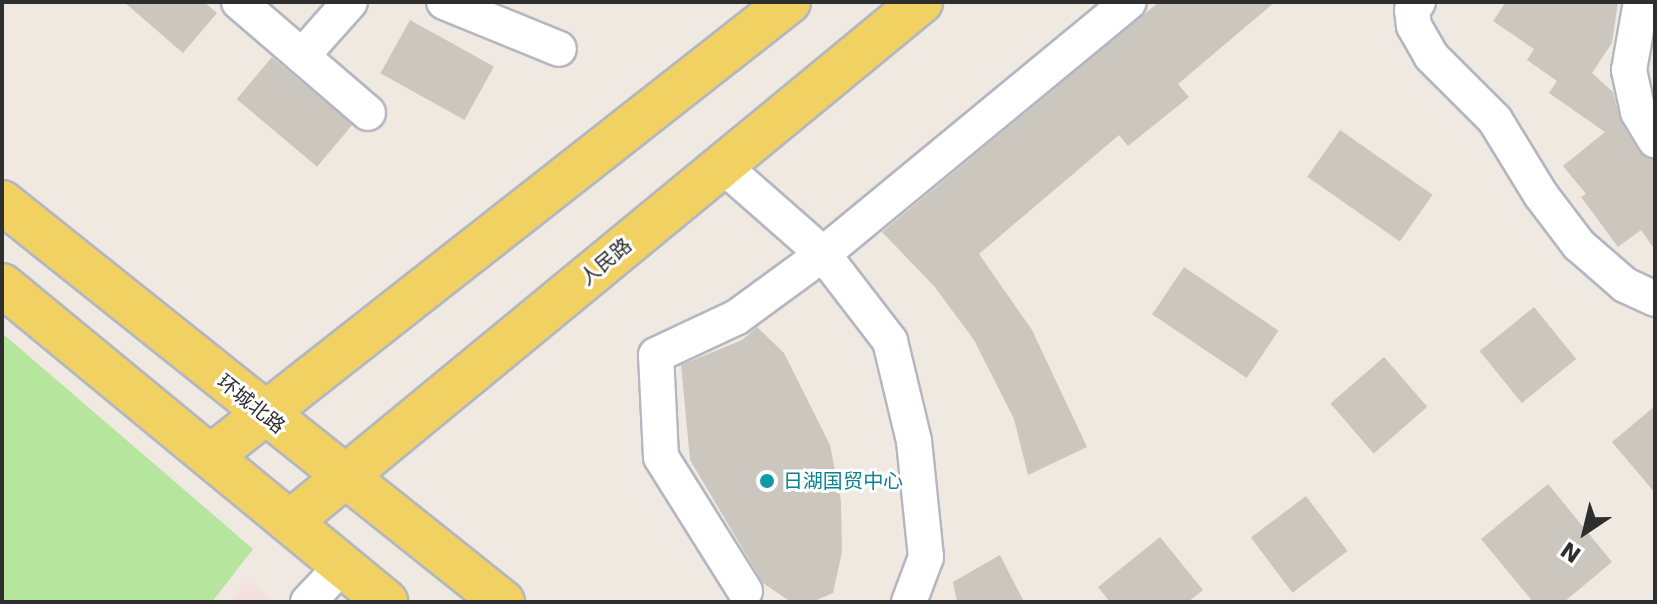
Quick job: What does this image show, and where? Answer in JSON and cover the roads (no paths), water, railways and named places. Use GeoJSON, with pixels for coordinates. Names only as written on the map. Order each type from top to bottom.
{"type":"FeatureCollection","features":[{"type":"Feature","properties":{"kind":"main road"},"geometry":{"type":"LineString","coordinates":[[211,456],[789,2]]}},
{"type":"Feature","properties":{"kind":"main road","name":"人民路"},"geometry":{"type":"LineString","coordinates":[[290,522],[921,2]]}},
{"type":"Feature","properties":{"kind":"main road","name":"环城北路"},"geometry":{"type":"LineString","coordinates":[[2,202],[262,413],[503,602]]}},
{"type":"Feature","properties":{"kind":"main road"},"geometry":{"type":"LineString","coordinates":[[2,285],[386,602]]}},
{"type":"Feature","properties":{"kind":"street"},"geometry":{"type":"LineString","coordinates":[[239,2],[368,113]]}},
{"type":"Feature","properties":{"kind":"street"},"geometry":{"type":"LineString","coordinates":[[302,56],[350,2]]}},
{"type":"Feature","properties":{"kind":"street"},"geometry":{"type":"LineString","coordinates":[[745,591],[661,457],[656,355],[737,317],[823,254],[1129,2]]}},
{"type":"Feature","properties":{"kind":"street"},"geometry":{"type":"LineString","coordinates":[[1418,2],[1412,10],[1414,26],[1431,56],[1495,120],[1579,245],[1625,285],[1655,299]]}},
{"type":"Feature","properties":{"kind":"street"},"geometry":{"type":"LineString","coordinates":[[465,6],[559,49]]}},
{"type":"Feature","properties":{"kind":"street"},"geometry":{"type":"LineString","coordinates":[[1644,26],[1629,70],[1638,112],[1655,140]]}},
{"type":"Feature","properties":{"kind":"street"},"geometry":{"type":"LineString","coordinates":[[723,166],[823,254],[890,341],[914,441],[926,557],[909,602]]}},
{"type":"Feature","properties":{"kind":"street"},"geometry":{"type":"LineString","coordinates":[[308,602],[342,566]]}},
{"type":"Feature","properties":{"kind":"place","name":"日湖国贸中心"},"geometry":{"type":"Point","coordinates":[767,481]}}]}
